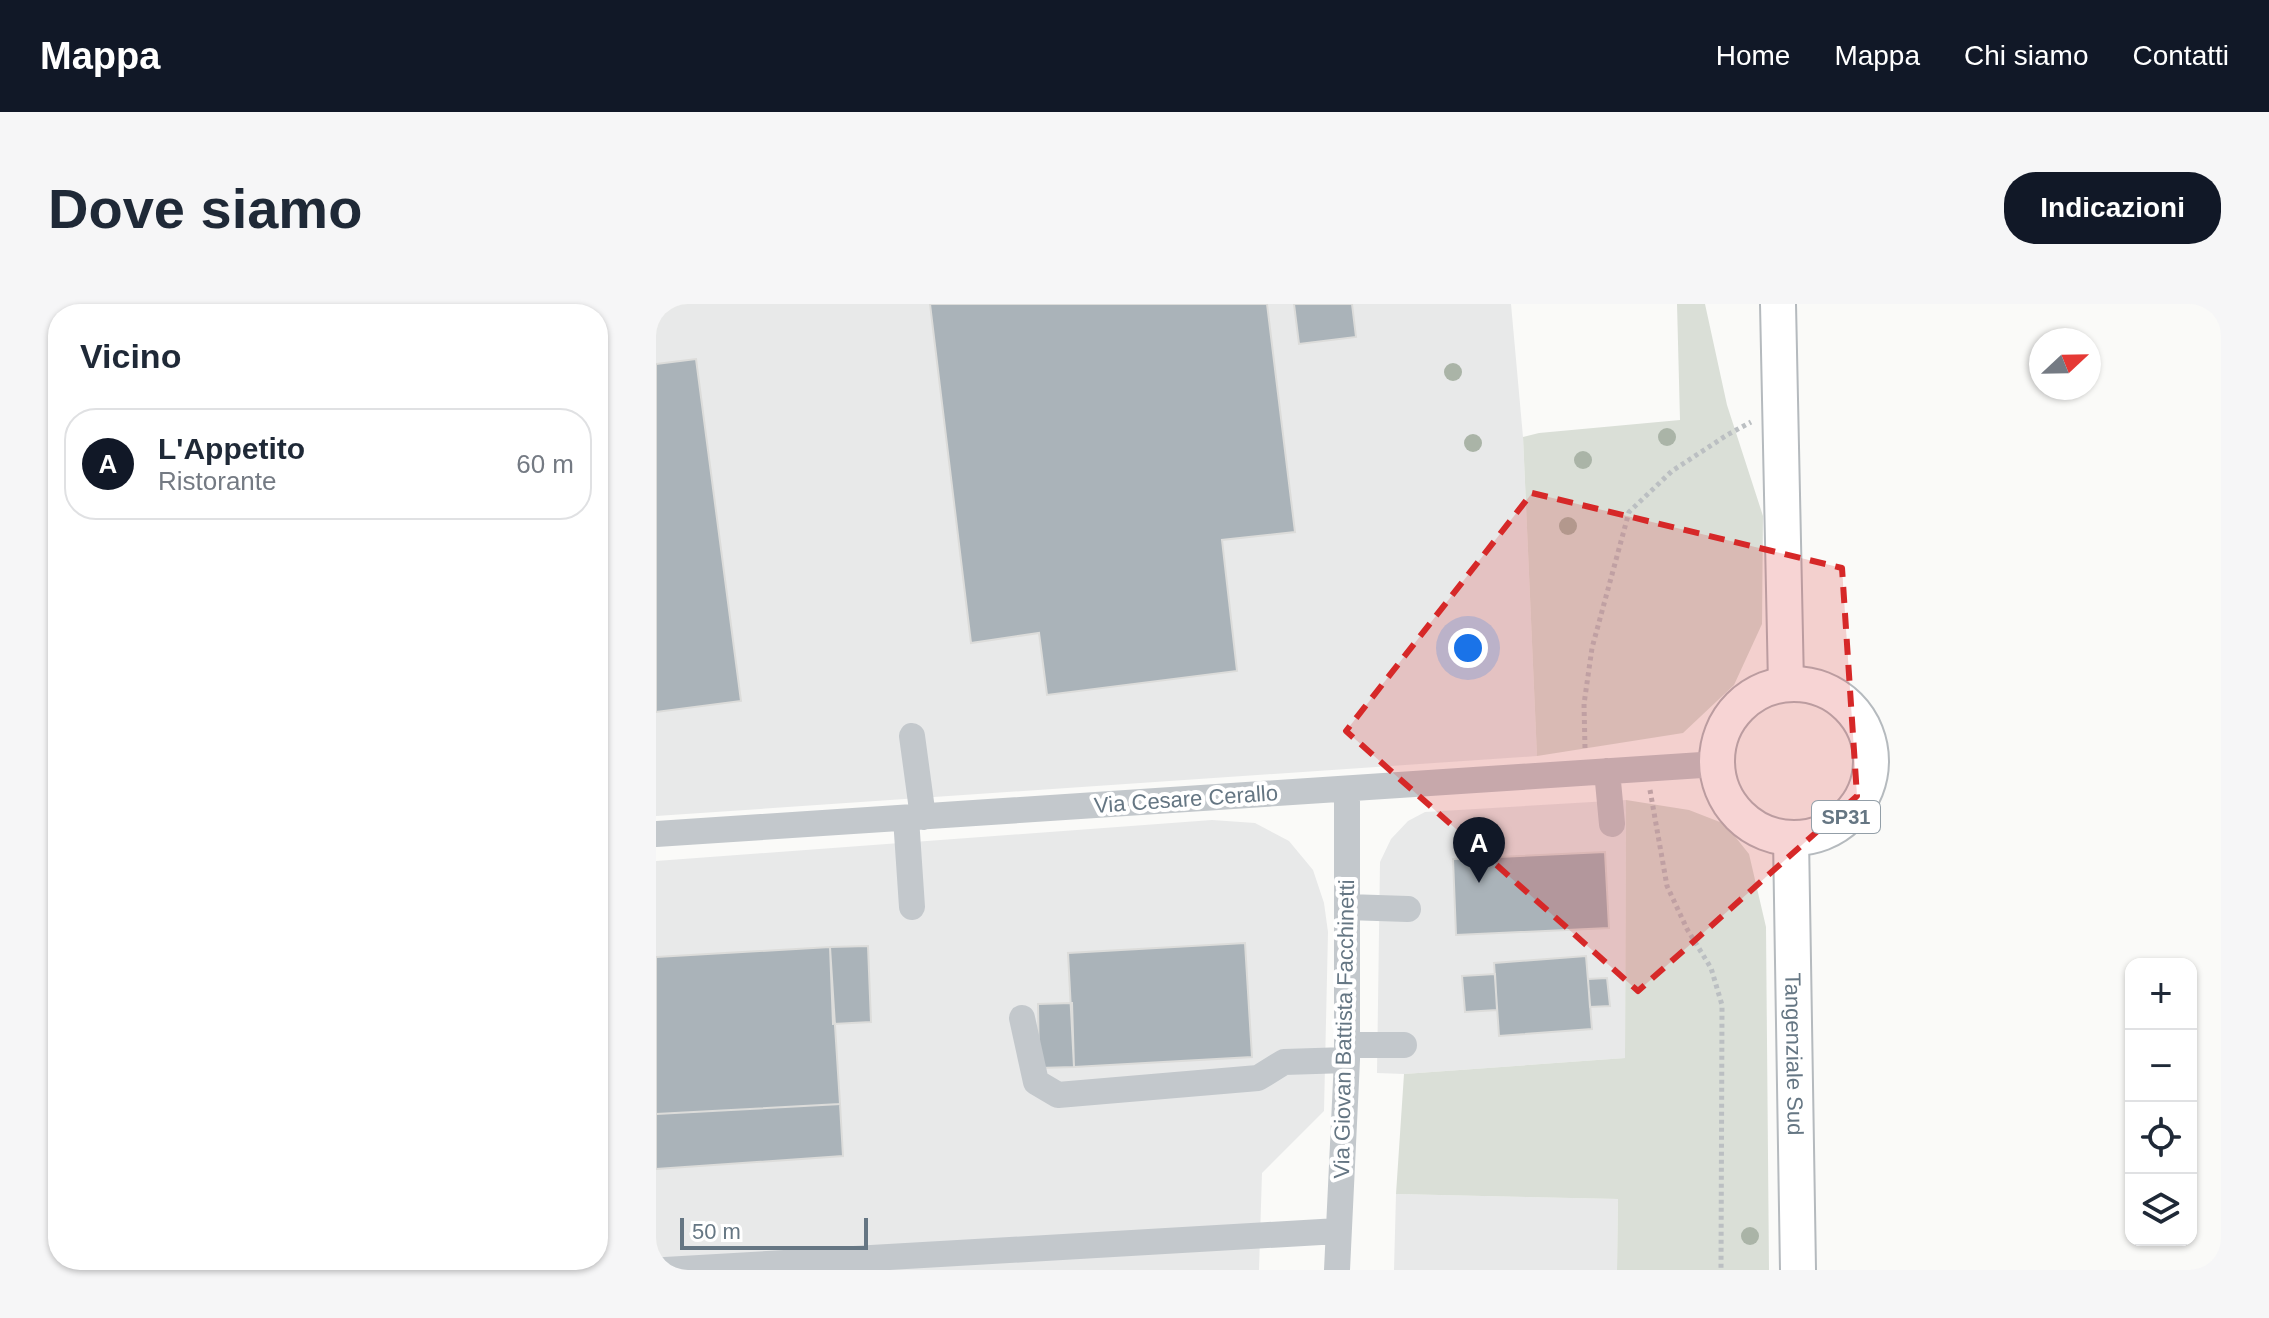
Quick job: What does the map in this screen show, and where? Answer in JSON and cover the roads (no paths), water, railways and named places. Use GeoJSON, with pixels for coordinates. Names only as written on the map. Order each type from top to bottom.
{"type":"FeatureCollection","features":[{"type":"Feature","properties":{"kind":"main road"},"geometry":{"type":"LineString","coordinates":[[1717,764],[1722,732],[1741,704],[1770,687],[1786,684],[1778,304]]}},
{"type":"Feature","properties":{"kind":"main road","name":"SP31"},"geometry":{"type":"LineString","coordinates":[[1717,764],[1722,788],[1734,810],[1760,830],[1791,838],[1824,833],[1851,813],[1868,784],[1871,759],[1866,734],[1848,706],[1835,695],[1819,688],[1786,684]]}},
{"type":"Feature","properties":{"kind":"main road","name":"Tangenziale Sud"},"geometry":{"type":"LineString","coordinates":[[1791,838],[1798,1270]]}},
{"type":"Feature","properties":{"kind":"street"},"geometry":{"type":"LineString","coordinates":[[912,736],[912,907]]}},
{"type":"Feature","properties":{"kind":"street","name":"Via Cesare Cerallo"},"geometry":{"type":"LineString","coordinates":[[656,834],[1717,764]]}},
{"type":"Feature","properties":{"kind":"street"},"geometry":{"type":"LineString","coordinates":[[1597,771],[1612,824]]}},
{"type":"Feature","properties":{"kind":"street","name":"Via Giovan Battista Facchinetti"},"geometry":{"type":"LineString","coordinates":[[1337,1270],[1347,1052],[1347,789]]}},
{"type":"Feature","properties":{"kind":"street"},"geometry":{"type":"LineString","coordinates":[[1347,907],[1408,909]]}},
{"type":"Feature","properties":{"kind":"street"},"geometry":{"type":"LineString","coordinates":[[1022,1018],[1036,1082],[1058,1095],[1258,1078],[1284,1062],[1404,1045]]}},
{"type":"Feature","properties":{"kind":"street"},"geometry":{"type":"LineString","coordinates":[[665,1270],[1338,1231]]}},
{"type":"Feature","properties":{"kind":"place","name":"L'Appetito"},"geometry":{"type":"Point","coordinates":[1479,883]}}]}
